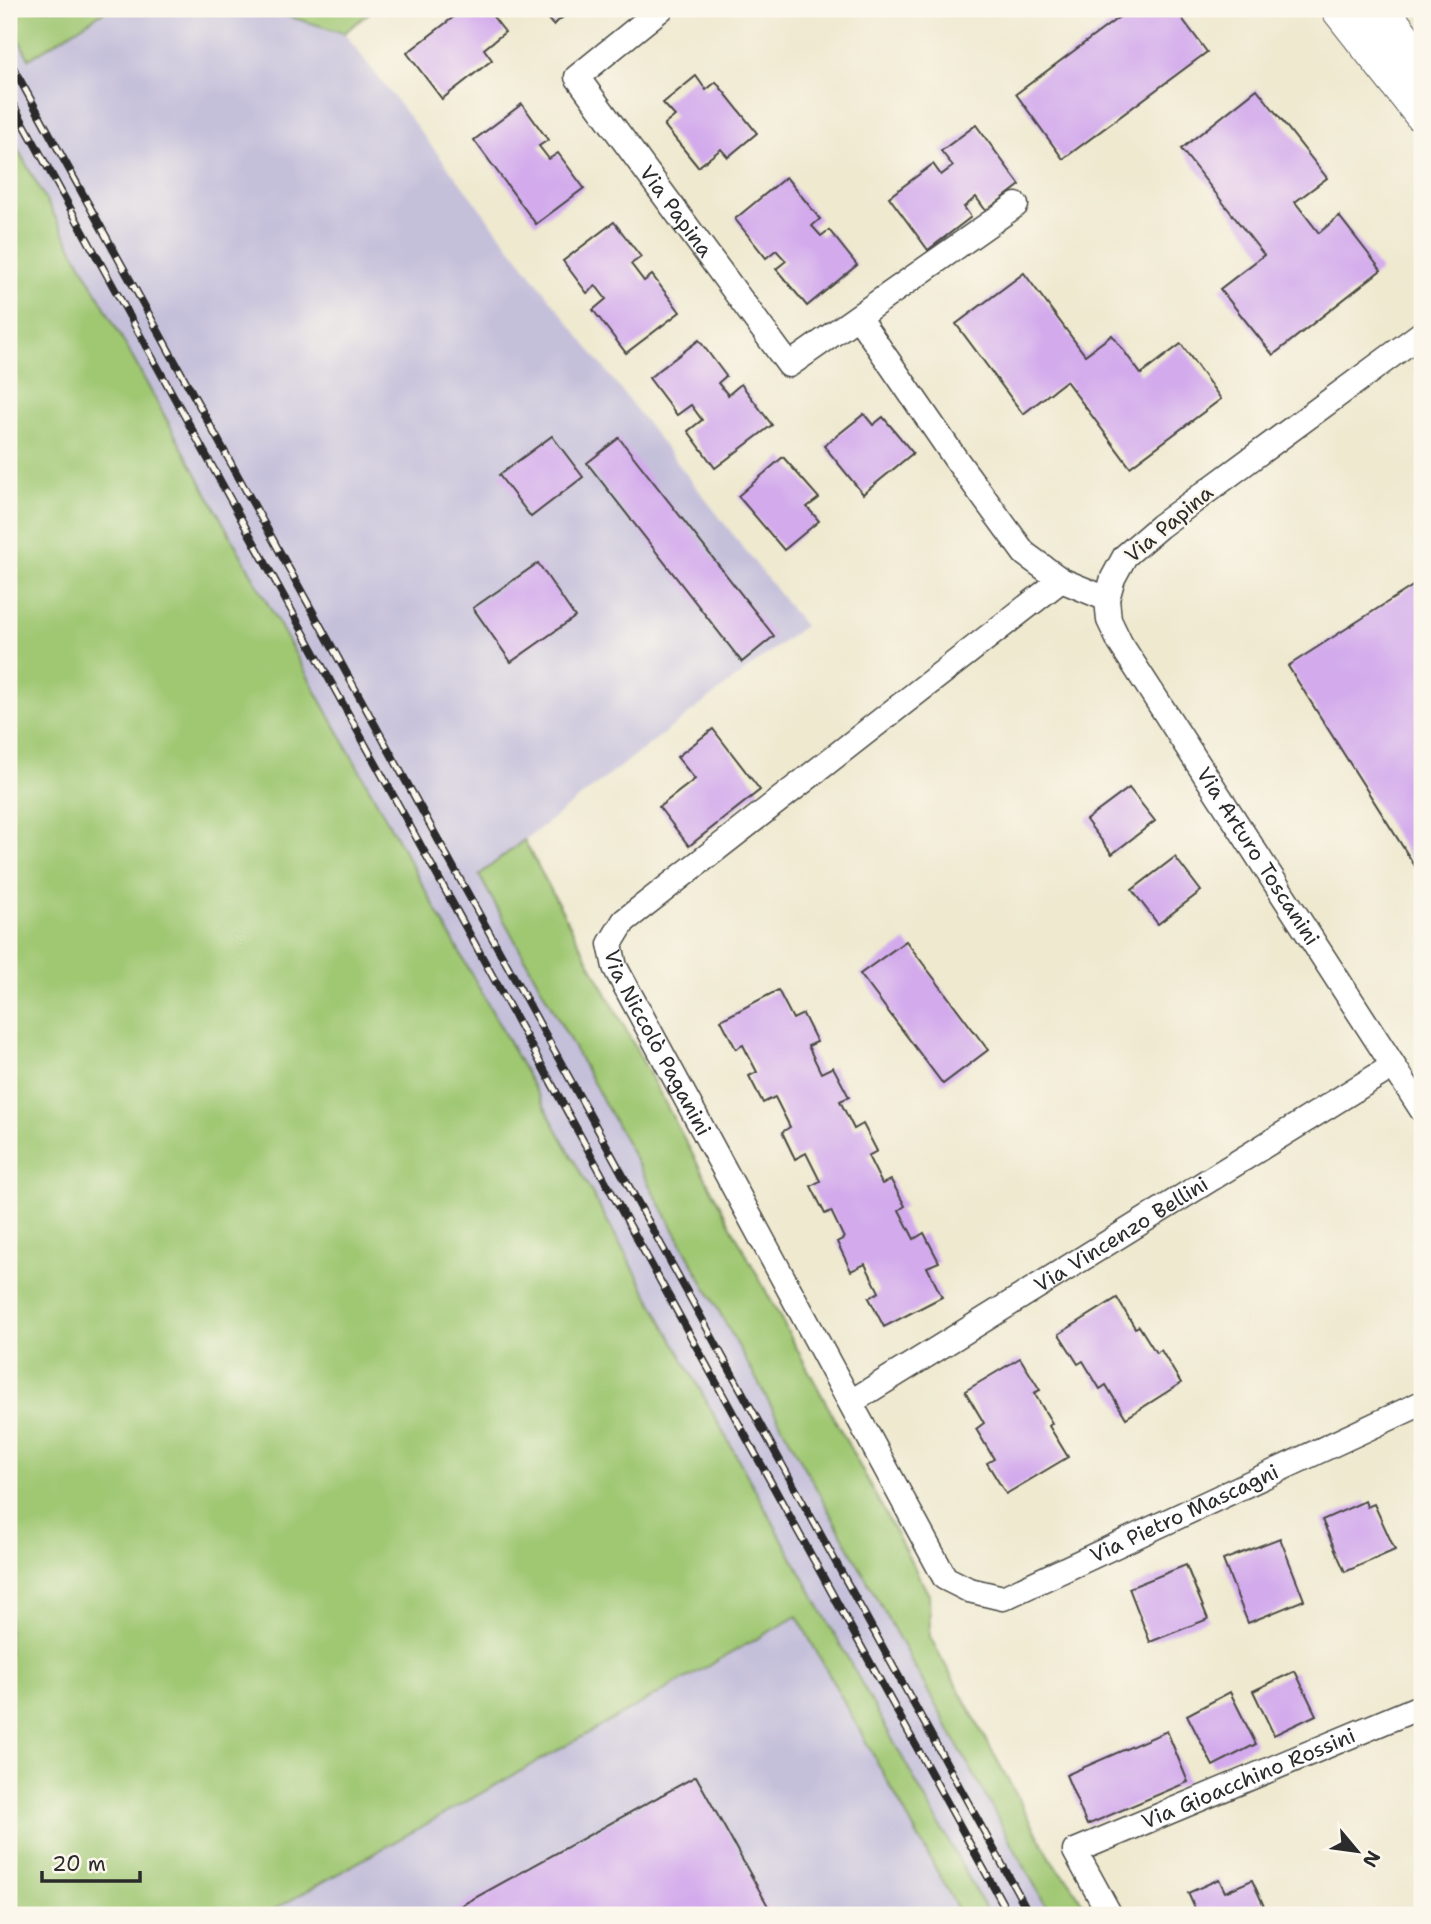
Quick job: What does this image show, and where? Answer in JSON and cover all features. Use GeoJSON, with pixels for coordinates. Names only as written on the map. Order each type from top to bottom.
{"type":"FeatureCollection","features":[{"type":"Feature","properties":{"kind":"main road"},"geometry":{"type":"LineString","coordinates":[[1340,9],[1422,114]]}},
{"type":"Feature","properties":{"kind":"main road"},"geometry":{"type":"LineString","coordinates":[[1380,9],[1422,64]]}},
{"type":"Feature","properties":{"kind":"street","name":"Via Papina"},"geometry":{"type":"LineString","coordinates":[[661,9],[577,77],[789,365],[1016,205]]}},
{"type":"Feature","properties":{"kind":"street"},"geometry":{"type":"LineString","coordinates":[[858,317],[1025,554],[1061,580],[1107,599]]}},
{"type":"Feature","properties":{"kind":"street","name":"Via Papina"},"geometry":{"type":"LineString","coordinates":[[1107,599],[1113,578],[1125,556],[1160,526],[1422,333]]}},
{"type":"Feature","properties":{"kind":"street","name":"Via Niccolò Paganini"},"geometry":{"type":"LineString","coordinates":[[945,1578],[615,967],[610,944],[624,921],[1061,580]]}},
{"type":"Feature","properties":{"kind":"street","name":"Via Arturo Toscanini"},"geometry":{"type":"LineString","coordinates":[[1107,599],[1110,620],[1120,643],[1422,1110]]}},
{"type":"Feature","properties":{"kind":"street","name":"Via Vincenzo Bellini"},"geometry":{"type":"LineString","coordinates":[[851,1402],[1394,1066]]}},
{"type":"Feature","properties":{"kind":"street","name":"Via Pietro Mascagni"},"geometry":{"type":"LineString","coordinates":[[945,1578],[969,1590],[1003,1598],[1422,1403]]}},
{"type":"Feature","properties":{"kind":"street","name":"Via Gioacchino Rossini"},"geometry":{"type":"LineString","coordinates":[[1110,1915],[1076,1851],[1422,1706]]}},
{"type":"Feature","properties":{"kind":"shaded area"},"geometry":{"type":"Polygon","coordinates":[[[108,9],[264,9],[344,33],[804,626],[479,875],[1051,1915],[989,1915],[9,133],[9,21],[30,59],[108,9]]]}},
{"type":"Feature","properties":{"kind":"shaded area"},"geometry":{"type":"Polygon","coordinates":[[[797,1616],[961,1915],[264,1915],[797,1616]]]}},
{"type":"Feature","properties":{"kind":"green space"},"geometry":{"type":"Polygon","coordinates":[[[9,9],[108,9],[29,59],[9,21],[9,9]]]}},
{"type":"Feature","properties":{"kind":"green space"},"geometry":{"type":"Polygon","coordinates":[[[264,9],[374,9],[344,33],[264,9]]]}},
{"type":"Feature","properties":{"kind":"green space"},"geometry":{"type":"Polygon","coordinates":[[[9,133],[989,1915],[961,1915],[797,1616],[264,1915],[9,1915],[9,133]]]}},
{"type":"Feature","properties":{"kind":"green space"},"geometry":{"type":"Polygon","coordinates":[[[524,840],[929,1595],[930,1637],[1055,1866],[1071,1883],[1089,1915],[1051,1915],[479,875],[524,840]]]}},
{"type":"Feature","properties":{"kind":"building"},"geometry":{"type":"Polygon","coordinates":[[[464,9],[487,9],[505,32],[484,49],[492,60],[442,99],[407,53],[464,9]]]}},
{"type":"Feature","properties":{"kind":"building"},"geometry":{"type":"Polygon","coordinates":[[[539,9],[573,9],[553,25],[539,9]]]}},
{"type":"Feature","properties":{"kind":"building"},"geometry":{"type":"Polygon","coordinates":[[[1130,9],[1175,9],[1207,52],[1063,159],[1016,94],[1130,9]]]}},
{"type":"Feature","properties":{"kind":"building"},"geometry":{"type":"Polygon","coordinates":[[[696,76],[706,90],[716,82],[757,133],[728,157],[721,149],[698,167],[664,125],[675,116],[663,103],[696,76]]]}},
{"type":"Feature","properties":{"kind":"building"},"geometry":{"type":"Polygon","coordinates":[[[1257,89],[1327,178],[1295,202],[1319,233],[1339,216],[1381,270],[1273,355],[1220,289],[1264,255],[1181,149],[1257,89]]]}},
{"type":"Feature","properties":{"kind":"building"},"geometry":{"type":"Polygon","coordinates":[[[522,104],[548,140],[539,146],[549,159],[558,153],[584,188],[536,224],[474,140],[522,104]]]}},
{"type":"Feature","properties":{"kind":"building"},"geometry":{"type":"Polygon","coordinates":[[[976,125],[1020,185],[986,211],[976,197],[964,207],[971,217],[928,250],[889,197],[933,164],[941,175],[953,166],[941,151],[976,125]]]}},
{"type":"Feature","properties":{"kind":"building"},"geometry":{"type":"Polygon","coordinates":[[[786,177],[820,219],[812,226],[821,236],[829,230],[857,265],[807,306],[776,269],[786,261],[776,250],[766,258],[735,219],[786,177]]]}},
{"type":"Feature","properties":{"kind":"building"},"geometry":{"type":"Polygon","coordinates":[[[614,222],[641,257],[631,264],[644,281],[652,275],[680,312],[626,353],[593,310],[606,299],[596,286],[587,293],[563,261],[614,222]]]}},
{"type":"Feature","properties":{"kind":"building"},"geometry":{"type":"Polygon","coordinates":[[[1024,273],[1085,355],[1112,335],[1141,374],[1181,344],[1221,399],[1130,467],[1066,381],[1023,414],[956,324],[1024,273]]]}},
{"type":"Feature","properties":{"kind":"building"},"geometry":{"type":"Polygon","coordinates":[[[699,340],[726,376],[718,383],[728,395],[741,384],[772,425],[715,468],[688,431],[702,420],[691,405],[677,415],[649,378],[699,340]]]}},
{"type":"Feature","properties":{"kind":"building"},"geometry":{"type":"Polygon","coordinates":[[[864,414],[873,425],[883,417],[913,453],[863,494],[824,446],[864,414]]]}},
{"type":"Feature","properties":{"kind":"building"},"geometry":{"type":"Polygon","coordinates":[[[552,436],[583,477],[531,517],[499,475],[552,436]]]}},
{"type":"Feature","properties":{"kind":"building"},"geometry":{"type":"Polygon","coordinates":[[[619,438],[774,636],[742,662],[587,463],[619,438]]]}},
{"type":"Feature","properties":{"kind":"building"},"geometry":{"type":"Polygon","coordinates":[[[783,457],[819,498],[807,507],[819,521],[784,550],[738,496],[783,457]]]}},
{"type":"Feature","properties":{"kind":"building"},"geometry":{"type":"Polygon","coordinates":[[[538,563],[575,617],[511,662],[473,608],[538,563]]]}},
{"type":"Feature","properties":{"kind":"building"},"geometry":{"type":"Polygon","coordinates":[[[1422,580],[1422,877],[1288,666],[1422,580]]]}},
{"type":"Feature","properties":{"kind":"building"},"geometry":{"type":"Polygon","coordinates":[[[713,729],[760,790],[689,846],[659,807],[695,779],[677,757],[713,729]]]}},
{"type":"Feature","properties":{"kind":"building"},"geometry":{"type":"Polygon","coordinates":[[[1129,788],[1155,821],[1112,854],[1086,820],[1129,788]]]}},
{"type":"Feature","properties":{"kind":"building"},"geometry":{"type":"Polygon","coordinates":[[[1175,857],[1201,891],[1158,924],[1132,890],[1175,857]]]}},
{"type":"Feature","properties":{"kind":"building"},"geometry":{"type":"Polygon","coordinates":[[[906,941],[988,1050],[943,1084],[860,974],[906,941]]]}},
{"type":"Feature","properties":{"kind":"building"},"geometry":{"type":"Polygon","coordinates":[[[778,990],[793,1019],[803,1014],[817,1042],[808,1046],[821,1073],[833,1067],[849,1097],[840,1101],[854,1129],[863,1124],[877,1151],[868,1156],[882,1184],[891,1180],[905,1206],[899,1210],[914,1239],[924,1233],[939,1262],[927,1267],[942,1297],[884,1327],[869,1298],[879,1292],[865,1264],[851,1271],[837,1242],[844,1238],[831,1211],[825,1214],[811,1186],[820,1181],[806,1153],[795,1159],[782,1132],[790,1127],[775,1097],[763,1103],[749,1076],[757,1072],[743,1045],[736,1049],[721,1020],[778,990]]]}},
{"type":"Feature","properties":{"kind":"building"},"geometry":{"type":"Polygon","coordinates":[[[1117,1298],[1135,1328],[1139,1326],[1156,1353],[1161,1350],[1181,1383],[1126,1418],[1106,1385],[1100,1389],[1083,1361],[1078,1364],[1059,1334],[1117,1298]]]}},
{"type":"Feature","properties":{"kind":"building"},"geometry":{"type":"Polygon","coordinates":[[[1020,1358],[1040,1390],[1034,1393],[1052,1423],[1049,1426],[1068,1457],[1006,1494],[987,1463],[994,1459],[976,1429],[984,1423],[965,1391],[1020,1358]]]}},
{"type":"Feature","properties":{"kind":"building"},"geometry":{"type":"Polygon","coordinates":[[[1365,1501],[1367,1507],[1374,1504],[1395,1550],[1345,1572],[1322,1520],[1365,1501]]]}},
{"type":"Feature","properties":{"kind":"building"},"geometry":{"type":"Polygon","coordinates":[[[1280,1538],[1304,1600],[1248,1623],[1223,1560],[1280,1538]]]}},
{"type":"Feature","properties":{"kind":"building"},"geometry":{"type":"Polygon","coordinates":[[[1186,1565],[1208,1619],[1150,1642],[1129,1588],[1186,1565]]]}},
{"type":"Feature","properties":{"kind":"building"},"geometry":{"type":"Polygon","coordinates":[[[1295,1671],[1316,1715],[1274,1735],[1253,1691],[1295,1671]]]}},
{"type":"Feature","properties":{"kind":"building"},"geometry":{"type":"Polygon","coordinates":[[[1230,1692],[1256,1744],[1213,1766],[1187,1715],[1230,1692]]]}},
{"type":"Feature","properties":{"kind":"building"},"geometry":{"type":"Polygon","coordinates":[[[1167,1731],[1188,1782],[1087,1825],[1066,1775],[1167,1731]]]}},
{"type":"Feature","properties":{"kind":"building"},"geometry":{"type":"Polygon","coordinates":[[[696,1776],[773,1915],[444,1915],[696,1776]]]}},
{"type":"Feature","properties":{"kind":"building"},"geometry":{"type":"Polygon","coordinates":[[[1219,1879],[1225,1892],[1252,1880],[1268,1915],[1198,1915],[1188,1893],[1219,1879]]]}},
{"type":"Feature","properties":{"kind":"railway"},"geometry":{"type":"LineString","coordinates":[[9,60],[1030,1915]]}},
{"type":"Feature","properties":{"kind":"railway"},"geometry":{"type":"LineString","coordinates":[[9,97],[1009,1915]]}}]}
